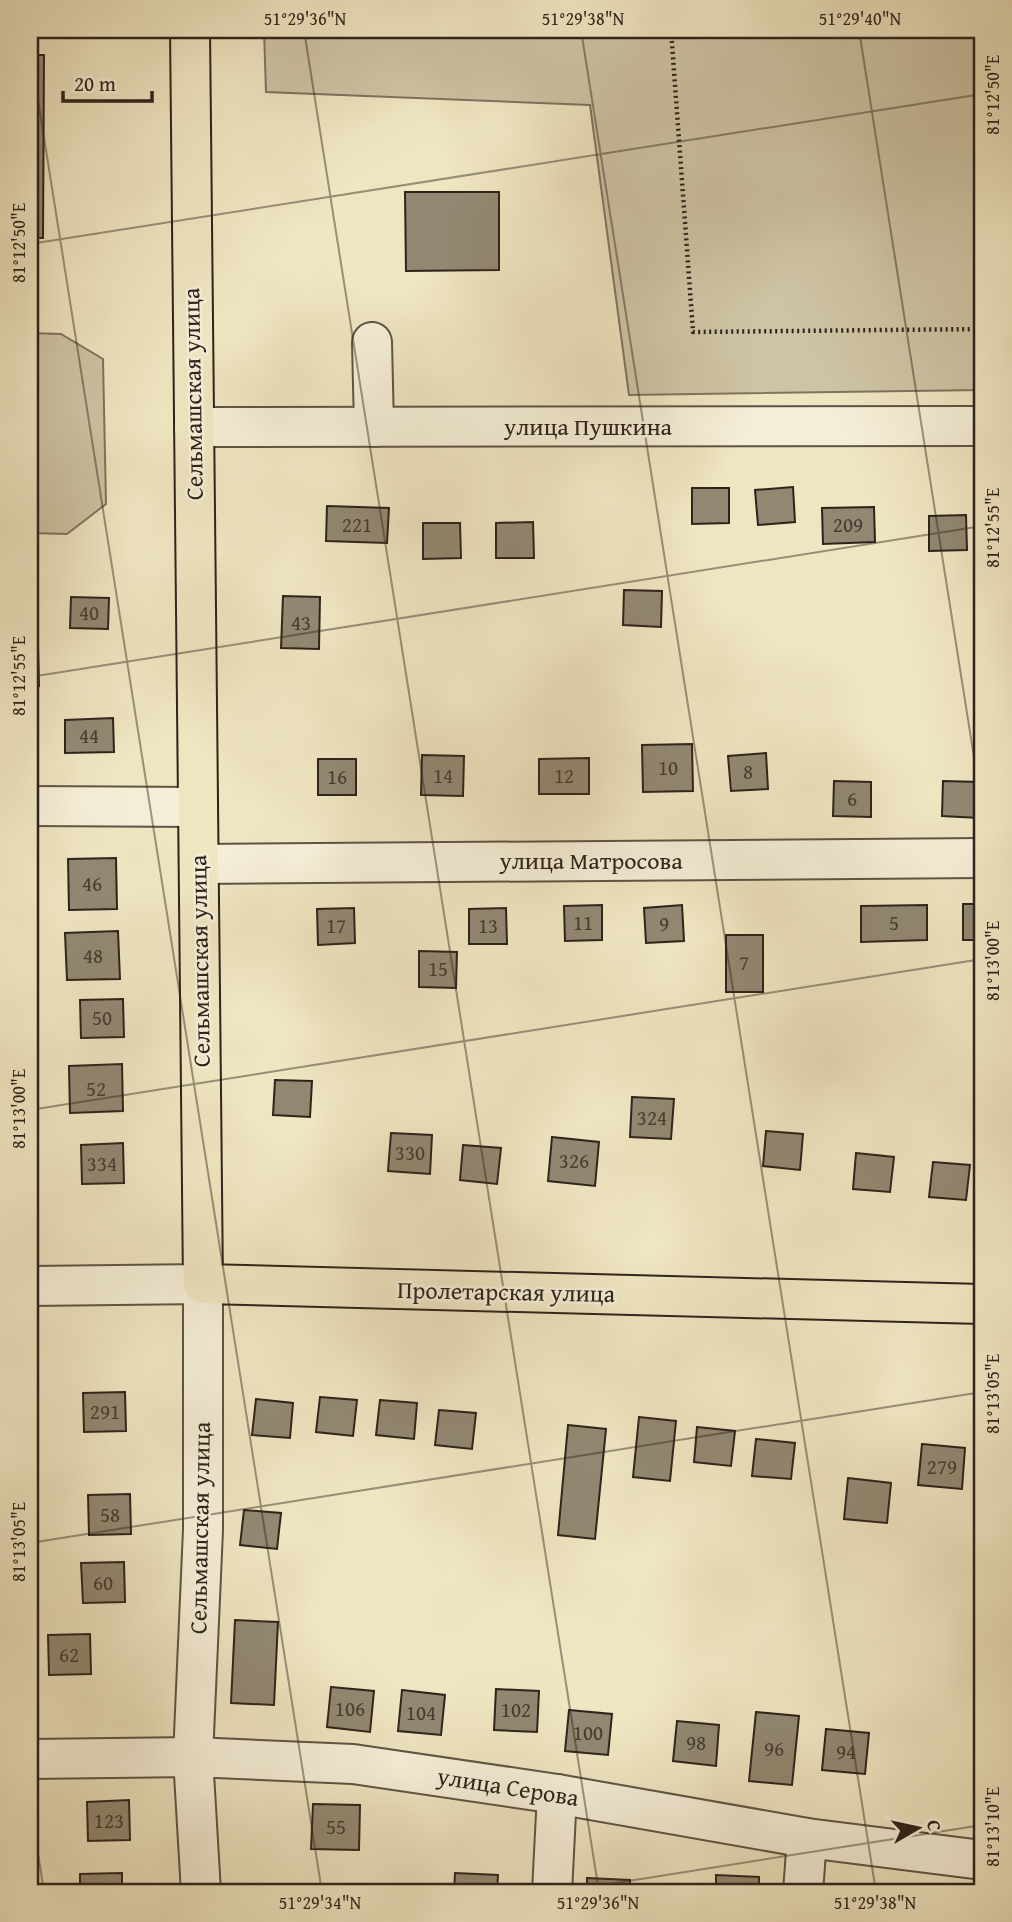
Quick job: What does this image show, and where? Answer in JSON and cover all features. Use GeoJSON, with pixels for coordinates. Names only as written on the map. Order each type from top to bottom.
{"type":"FeatureCollection","features":[{"type":"Feature","properties":{"kind":"main road","name":"Сельмашская улица"},"geometry":{"type":"LineString","coordinates":[[190,30],[203,1284]]}},
{"type":"Feature","properties":{"kind":"main road","name":"Пролетарская улица"},"geometry":{"type":"LineString","coordinates":[[203,1284],[982,1304]]}},
{"type":"Feature","properties":{"kind":"street"},"geometry":{"type":"LineString","coordinates":[[372,342],[374,427]]}},
{"type":"Feature","properties":{"kind":"street","name":"улица Пушкина"},"geometry":{"type":"LineString","coordinates":[[194,427],[982,426]]}},
{"type":"Feature","properties":{"kind":"street"},"geometry":{"type":"LineString","coordinates":[[30,806],[198,807]]}},
{"type":"Feature","properties":{"kind":"street","name":"улица Матросова"},"geometry":{"type":"LineString","coordinates":[[199,864],[982,858]]}},
{"type":"Feature","properties":{"kind":"street","name":"Пролетарская улица"},"geometry":{"type":"LineString","coordinates":[[30,1286],[203,1284]]}},
{"type":"Feature","properties":{"kind":"street","name":"Сельмашская улица"},"geometry":{"type":"LineString","coordinates":[[201,1892],[193,1757],[203,1530],[203,1284]]}},
{"type":"Feature","properties":{"kind":"street","name":"улица Серова"},"geometry":{"type":"LineString","coordinates":[[30,1759],[193,1757],[353,1764],[557,1794],[807,1838],[982,1860]]}},
{"type":"Feature","properties":{"kind":"street"},"geometry":{"type":"LineString","coordinates":[[551,1892],[557,1794]]}},
{"type":"Feature","properties":{"kind":"street"},"geometry":{"type":"LineString","coordinates":[[803,1892],[807,1838]]}},
{"type":"Feature","properties":{"kind":"path"},"geometry":{"type":"LineString","coordinates":[[671,30],[693,332],[982,329]]}},
{"type":"Feature","properties":{"kind":"shaded area"},"geometry":{"type":"Polygon","coordinates":[[[264,30],[982,30],[982,390],[629,395],[590,105],[266,92],[264,30]]]}},
{"type":"Feature","properties":{"kind":"shaded area"},"geometry":{"type":"Polygon","coordinates":[[[30,333],[61,334],[103,359],[106,504],[67,534],[30,533],[30,333]]]}},
{"type":"Feature","properties":{"kind":"building"},"geometry":{"type":"Polygon","coordinates":[[[30,55],[44,55],[43,238],[30,238],[30,55]]]}},
{"type":"Feature","properties":{"kind":"building"},"geometry":{"type":"Polygon","coordinates":[[[405,192],[499,192],[499,270],[406,271],[405,192]]]}},
{"type":"Feature","properties":{"kind":"building"},"geometry":{"type":"Polygon","coordinates":[[[793,487],[795,522],[758,525],[755,490],[793,487]]]}},
{"type":"Feature","properties":{"kind":"building"},"geometry":{"type":"Polygon","coordinates":[[[692,488],[729,488],[729,523],[692,524],[692,488]]]}},
{"type":"Feature","properties":{"kind":"building"},"geometry":{"type":"Polygon","coordinates":[[[327,506],[389,508],[387,543],[326,541],[327,506]]]}},
{"type":"Feature","properties":{"kind":"building"},"geometry":{"type":"Polygon","coordinates":[[[874,507],[875,542],[823,544],[822,508],[874,507]]]}},
{"type":"Feature","properties":{"kind":"building"},"geometry":{"type":"Polygon","coordinates":[[[966,515],[967,550],[929,551],[929,516],[966,515]]]}},
{"type":"Feature","properties":{"kind":"building"},"geometry":{"type":"Polygon","coordinates":[[[533,522],[534,558],[496,558],[496,523],[533,522]]]}},
{"type":"Feature","properties":{"kind":"building"},"geometry":{"type":"Polygon","coordinates":[[[423,523],[460,523],[461,558],[423,559],[423,523]]]}},
{"type":"Feature","properties":{"kind":"building"},"geometry":{"type":"Polygon","coordinates":[[[624,590],[662,591],[661,627],[623,625],[624,590]]]}},
{"type":"Feature","properties":{"kind":"building"},"geometry":{"type":"Polygon","coordinates":[[[283,596],[320,597],[319,649],[281,648],[283,596]]]}},
{"type":"Feature","properties":{"kind":"building"},"geometry":{"type":"Polygon","coordinates":[[[71,597],[109,598],[108,629],[70,628],[71,597]]]}},
{"type":"Feature","properties":{"kind":"building"},"geometry":{"type":"Polygon","coordinates":[[[30,645],[38,645],[39,686],[30,686],[30,645]]]}},
{"type":"Feature","properties":{"kind":"building"},"geometry":{"type":"Polygon","coordinates":[[[113,718],[114,752],[65,753],[65,720],[113,718]]]}},
{"type":"Feature","properties":{"kind":"building"},"geometry":{"type":"Polygon","coordinates":[[[692,744],[693,791],[643,792],[642,745],[692,744]]]}},
{"type":"Feature","properties":{"kind":"building"},"geometry":{"type":"Polygon","coordinates":[[[766,753],[768,789],[731,791],[728,756],[766,753]]]}},
{"type":"Feature","properties":{"kind":"building"},"geometry":{"type":"Polygon","coordinates":[[[422,755],[464,756],[463,796],[421,795],[422,755]]]}},
{"type":"Feature","properties":{"kind":"building"},"geometry":{"type":"Polygon","coordinates":[[[589,758],[589,794],[539,794],[539,759],[589,758]]]}},
{"type":"Feature","properties":{"kind":"building"},"geometry":{"type":"Polygon","coordinates":[[[318,759],[356,759],[356,795],[318,795],[318,759]]]}},
{"type":"Feature","properties":{"kind":"building"},"geometry":{"type":"Polygon","coordinates":[[[834,781],[871,782],[871,817],[833,816],[834,781]]]}},
{"type":"Feature","properties":{"kind":"building"},"geometry":{"type":"Polygon","coordinates":[[[943,781],[980,782],[979,818],[942,816],[943,781]]]}},
{"type":"Feature","properties":{"kind":"building"},"geometry":{"type":"Polygon","coordinates":[[[116,858],[117,909],[69,910],[68,859],[116,858]]]}},
{"type":"Feature","properties":{"kind":"building"},"geometry":{"type":"Polygon","coordinates":[[[963,904],[982,904],[982,940],[963,940],[963,904]]]}},
{"type":"Feature","properties":{"kind":"building"},"geometry":{"type":"Polygon","coordinates":[[[602,905],[602,940],[565,941],[564,906],[602,905]]]}},
{"type":"Feature","properties":{"kind":"building"},"geometry":{"type":"Polygon","coordinates":[[[682,905],[684,941],[646,943],[644,908],[682,905]]]}},
{"type":"Feature","properties":{"kind":"building"},"geometry":{"type":"Polygon","coordinates":[[[927,905],[927,940],[861,942],[861,906],[927,905]]]}},
{"type":"Feature","properties":{"kind":"building"},"geometry":{"type":"Polygon","coordinates":[[[354,908],[355,943],[318,945],[317,909],[354,908]]]}},
{"type":"Feature","properties":{"kind":"building"},"geometry":{"type":"Polygon","coordinates":[[[506,908],[507,944],[469,944],[469,909],[506,908]]]}},
{"type":"Feature","properties":{"kind":"building"},"geometry":{"type":"Polygon","coordinates":[[[118,931],[120,979],[67,980],[65,933],[118,931]]]}},
{"type":"Feature","properties":{"kind":"building"},"geometry":{"type":"Polygon","coordinates":[[[726,935],[763,935],[763,992],[726,992],[726,935]]]}},
{"type":"Feature","properties":{"kind":"building"},"geometry":{"type":"Polygon","coordinates":[[[419,951],[457,952],[456,988],[419,987],[419,951]]]}},
{"type":"Feature","properties":{"kind":"building"},"geometry":{"type":"Polygon","coordinates":[[[123,999],[124,1037],[81,1038],[80,1000],[123,999]]]}},
{"type":"Feature","properties":{"kind":"building"},"geometry":{"type":"Polygon","coordinates":[[[122,1064],[123,1111],[70,1113],[69,1066],[122,1064]]]}},
{"type":"Feature","properties":{"kind":"building"},"geometry":{"type":"Polygon","coordinates":[[[275,1080],[312,1081],[310,1117],[273,1115],[275,1080]]]}},
{"type":"Feature","properties":{"kind":"building"},"geometry":{"type":"Polygon","coordinates":[[[632,1097],[674,1099],[671,1139],[630,1137],[632,1097]]]}},
{"type":"Feature","properties":{"kind":"building"},"geometry":{"type":"Polygon","coordinates":[[[766,1131],[803,1134],[800,1170],[763,1166],[766,1131]]]}},
{"type":"Feature","properties":{"kind":"building"},"geometry":{"type":"Polygon","coordinates":[[[391,1133],[432,1135],[430,1174],[388,1171],[391,1133]]]}},
{"type":"Feature","properties":{"kind":"building"},"geometry":{"type":"Polygon","coordinates":[[[552,1137],[599,1142],[595,1186],[548,1181],[552,1137]]]}},
{"type":"Feature","properties":{"kind":"building"},"geometry":{"type":"Polygon","coordinates":[[[123,1143],[124,1183],[82,1184],[81,1145],[123,1143]]]}},
{"type":"Feature","properties":{"kind":"building"},"geometry":{"type":"Polygon","coordinates":[[[463,1145],[501,1148],[497,1184],[460,1180],[463,1145]]]}},
{"type":"Feature","properties":{"kind":"building"},"geometry":{"type":"Polygon","coordinates":[[[856,1153],[894,1157],[890,1192],[853,1189],[856,1153]]]}},
{"type":"Feature","properties":{"kind":"building"},"geometry":{"type":"Polygon","coordinates":[[[933,1162],[970,1165],[966,1200],[929,1197],[933,1162]]]}},
{"type":"Feature","properties":{"kind":"building"},"geometry":{"type":"Polygon","coordinates":[[[125,1392],[126,1431],[84,1432],[83,1393],[125,1392]]]}},
{"type":"Feature","properties":{"kind":"building"},"geometry":{"type":"Polygon","coordinates":[[[320,1397],[357,1400],[353,1436],[316,1432],[320,1397]]]}},
{"type":"Feature","properties":{"kind":"building"},"geometry":{"type":"Polygon","coordinates":[[[256,1399],[293,1403],[290,1438],[252,1435],[256,1399]]]}},
{"type":"Feature","properties":{"kind":"building"},"geometry":{"type":"Polygon","coordinates":[[[380,1400],[417,1403],[414,1439],[376,1435],[380,1400]]]}},
{"type":"Feature","properties":{"kind":"building"},"geometry":{"type":"Polygon","coordinates":[[[439,1410],[476,1413],[472,1449],[435,1445],[439,1410]]]}},
{"type":"Feature","properties":{"kind":"building"},"geometry":{"type":"Polygon","coordinates":[[[639,1417],[676,1421],[670,1481],[633,1477],[639,1417]]]}},
{"type":"Feature","properties":{"kind":"building"},"geometry":{"type":"Polygon","coordinates":[[[568,1425],[606,1429],[595,1539],[558,1535],[568,1425]]]}},
{"type":"Feature","properties":{"kind":"building"},"geometry":{"type":"Polygon","coordinates":[[[697,1427],[735,1431],[731,1466],[694,1462],[697,1427]]]}},
{"type":"Feature","properties":{"kind":"building"},"geometry":{"type":"Polygon","coordinates":[[[756,1439],[795,1443],[791,1479],[752,1476],[756,1439]]]}},
{"type":"Feature","properties":{"kind":"building"},"geometry":{"type":"Polygon","coordinates":[[[922,1444],[965,1448],[962,1489],[918,1485],[922,1444]]]}},
{"type":"Feature","properties":{"kind":"building"},"geometry":{"type":"Polygon","coordinates":[[[848,1478],[891,1483],[887,1523],[844,1519],[848,1478]]]}},
{"type":"Feature","properties":{"kind":"building"},"geometry":{"type":"Polygon","coordinates":[[[130,1494],[131,1534],[89,1535],[88,1495],[130,1494]]]}},
{"type":"Feature","properties":{"kind":"building"},"geometry":{"type":"Polygon","coordinates":[[[244,1510],[281,1513],[277,1549],[240,1545],[244,1510]]]}},
{"type":"Feature","properties":{"kind":"building"},"geometry":{"type":"Polygon","coordinates":[[[124,1562],[125,1602],[83,1603],[81,1563],[124,1562]]]}},
{"type":"Feature","properties":{"kind":"building"},"geometry":{"type":"Polygon","coordinates":[[[235,1620],[278,1622],[274,1705],[231,1703],[235,1620]]]}},
{"type":"Feature","properties":{"kind":"building"},"geometry":{"type":"Polygon","coordinates":[[[90,1634],[91,1674],[49,1675],[48,1635],[90,1634]]]}},
{"type":"Feature","properties":{"kind":"building"},"geometry":{"type":"Polygon","coordinates":[[[331,1687],[374,1691],[370,1732],[327,1727],[331,1687]]]}},
{"type":"Feature","properties":{"kind":"building"},"geometry":{"type":"Polygon","coordinates":[[[496,1689],[539,1691],[537,1732],[494,1730],[496,1689]]]}},
{"type":"Feature","properties":{"kind":"building"},"geometry":{"type":"Polygon","coordinates":[[[402,1690],[445,1695],[441,1735],[398,1731],[402,1690]]]}},
{"type":"Feature","properties":{"kind":"building"},"geometry":{"type":"Polygon","coordinates":[[[569,1710],[612,1714],[608,1755],[565,1751],[569,1710]]]}},
{"type":"Feature","properties":{"kind":"building"},"geometry":{"type":"Polygon","coordinates":[[[756,1712],[799,1716],[792,1785],[749,1781],[756,1712]]]}},
{"type":"Feature","properties":{"kind":"building"},"geometry":{"type":"Polygon","coordinates":[[[677,1721],[719,1725],[716,1766],[673,1761],[677,1721]]]}},
{"type":"Feature","properties":{"kind":"building"},"geometry":{"type":"Polygon","coordinates":[[[826,1729],[869,1733],[865,1774],[822,1770],[826,1729]]]}},
{"type":"Feature","properties":{"kind":"building"},"geometry":{"type":"Polygon","coordinates":[[[129,1800],[130,1840],[88,1841],[87,1802],[129,1800]]]}},
{"type":"Feature","properties":{"kind":"building"},"geometry":{"type":"Polygon","coordinates":[[[313,1804],[360,1805],[359,1850],[311,1849],[313,1804]]]}},
{"type":"Feature","properties":{"kind":"building"},"geometry":{"type":"Polygon","coordinates":[[[31,1805],[32,1845],[30,1845],[31,1805]]]}},
{"type":"Feature","properties":{"kind":"building"},"geometry":{"type":"Polygon","coordinates":[[[122,1873],[122,1892],[80,1892],[80,1874],[122,1873]]]}},
{"type":"Feature","properties":{"kind":"building"},"geometry":{"type":"Polygon","coordinates":[[[455,1873],[498,1875],[497,1892],[454,1892],[455,1873]]]}},
{"type":"Feature","properties":{"kind":"building"},"geometry":{"type":"Polygon","coordinates":[[[716,1875],[759,1877],[759,1892],[716,1892],[716,1875]]]}},
{"type":"Feature","properties":{"kind":"building"},"geometry":{"type":"Polygon","coordinates":[[[587,1878],[630,1880],[630,1892],[587,1892],[587,1878]]]}}]}
